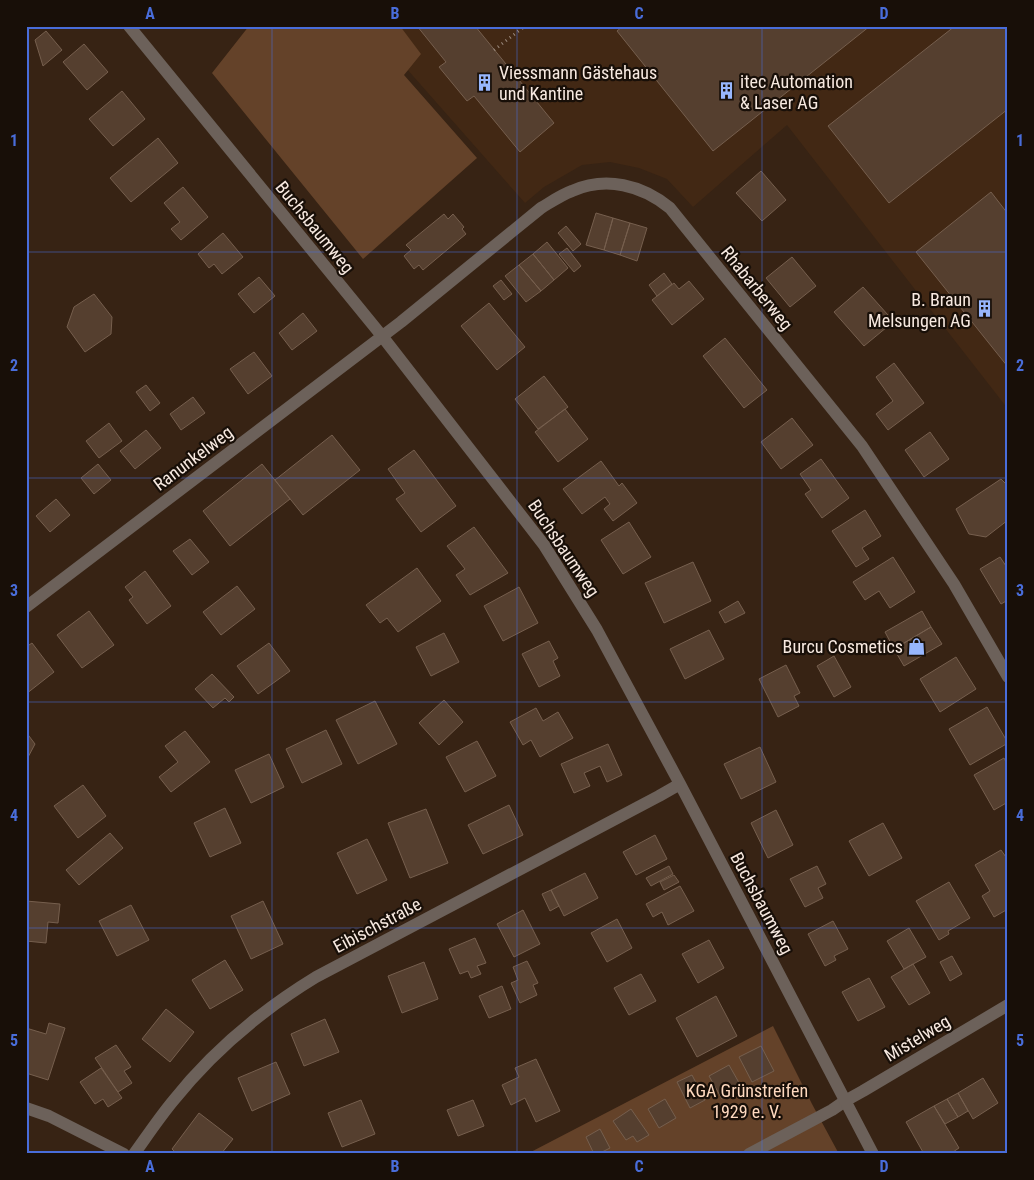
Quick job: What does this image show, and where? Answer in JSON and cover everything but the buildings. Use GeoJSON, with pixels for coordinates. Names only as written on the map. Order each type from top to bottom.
{"type":"FeatureCollection","features":[{"type":"Feature","properties":{"kind":"street","name":"Buchsbaumweg"},"geometry":{"type":"LineString","coordinates":[[129,26],[382,336],[544,545],[597,630],[680,784],[873,1154]]}},
{"type":"Feature","properties":{"kind":"street","name":"Rhabarberweg"},"geometry":{"type":"LineString","coordinates":[[382,336],[541,208],[573,190],[588,186],[619,184],[647,192],[660,199],[670,208],[862,446],[954,584],[1008,677]]}},
{"type":"Feature","properties":{"kind":"street","name":"Ranunkelweg"},"geometry":{"type":"LineString","coordinates":[[26,607],[382,336]]}},
{"type":"Feature","properties":{"kind":"street","name":"Eibischstraße"},"geometry":{"type":"LineString","coordinates":[[134,1154],[173,1101],[205,1065],[263,1012],[290,993],[316,977],[680,784]]}},
{"type":"Feature","properties":{"kind":"street","name":"Mistelweg"},"geometry":{"type":"LineString","coordinates":[[749,1154],[832,1110],[1008,1005]]}},
{"type":"Feature","properties":{"kind":"street"},"geometry":{"type":"LineString","coordinates":[[26,1108],[49,1116],[124,1154]]}},
{"type":"Feature","properties":{"kind":"path"},"geometry":{"type":"LineString","coordinates":[[494,50],[525,26]]}},
{"type":"Feature","properties":{"kind":"shaded area"},"geometry":{"type":"Polygon","coordinates":[[[369,26],[1008,26],[1008,409],[787,125],[693,207],[667,179],[639,168],[610,162],[582,165],[544,187],[525,203],[369,26]]]}},
{"type":"Feature","properties":{"kind":"green space"},"geometry":{"type":"Polygon","coordinates":[[[249,26],[400,26],[421,54],[404,75],[477,158],[363,259],[212,73],[249,26]]]}},
{"type":"Feature","properties":{"kind":"green space","name":"KGA Grünstreifen 1929 e. V."},"geometry":{"type":"Polygon","coordinates":[[[773,1026],[839,1154],[527,1154],[773,1026]]]}},
{"type":"Feature","properties":{"kind":"place","name":"Viessmann Gästehaus und Kantine"},"geometry":{"type":"Point","coordinates":[485,82]}},
{"type":"Feature","properties":{"kind":"place","name":"itec Automation & Laser AG"},"geometry":{"type":"Point","coordinates":[726,91]}},
{"type":"Feature","properties":{"kind":"place","name":"B. Braun Melsungen AG"},"geometry":{"type":"Point","coordinates":[985,309]}},
{"type":"Feature","properties":{"kind":"place","name":"Burcu Cosmetics"},"geometry":{"type":"Point","coordinates":[917,646]}}]}
